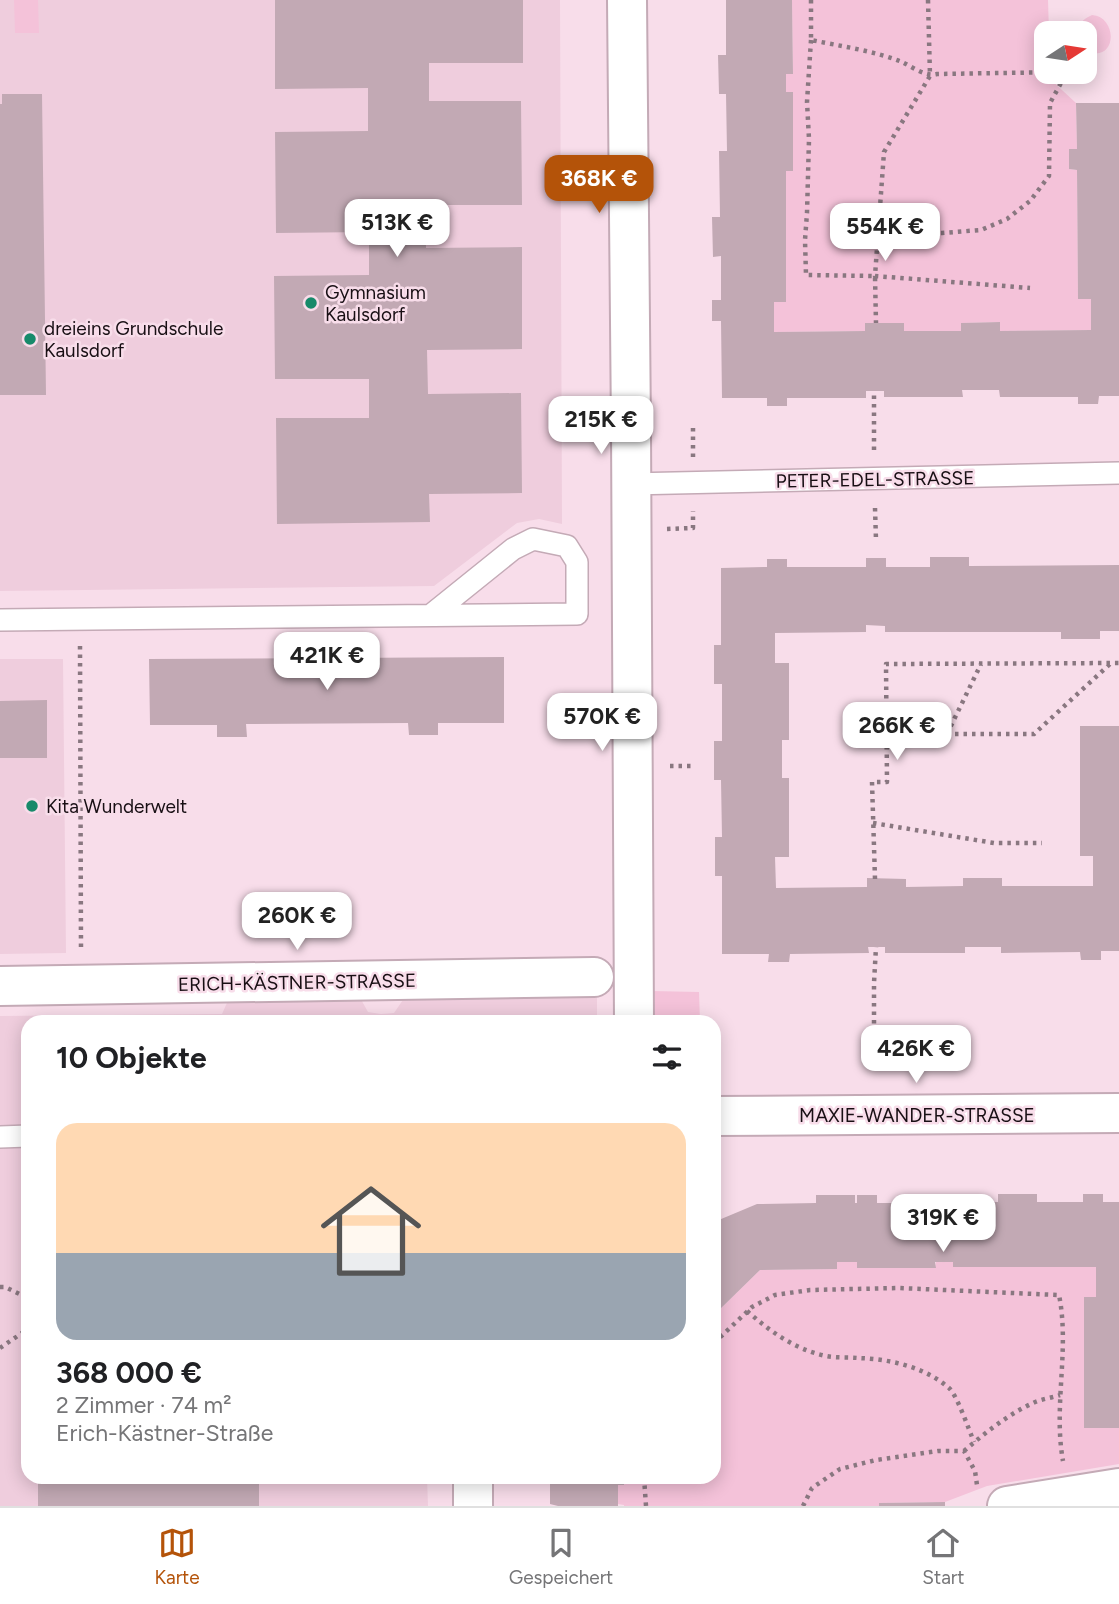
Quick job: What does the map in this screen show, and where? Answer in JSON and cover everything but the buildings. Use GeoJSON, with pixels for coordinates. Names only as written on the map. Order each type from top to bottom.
{"type":"FeatureCollection","features":[{"type":"Feature","properties":{"kind":"street"},"geometry":{"type":"LineString","coordinates":[[627,0],[630,484],[614,980],[631,1015]]}},
{"type":"Feature","properties":{"kind":"street","name":"ERICH-KÄSTNER-STRASSE"},"geometry":{"type":"LineString","coordinates":[[0,986],[614,980]]}},
{"type":"Feature","properties":{"kind":"street","name":"MAXIE-WANDER-STRASSE"},"geometry":{"type":"LineString","coordinates":[[721,1116],[1119,1113]]}},
{"type":"Feature","properties":{"kind":"street"},"geometry":{"type":"LineString","coordinates":[[473,1484],[473,1506]]}},
{"type":"Feature","properties":{"kind":"street"},"geometry":{"type":"LineString","coordinates":[[993,1500],[1070,1496],[1119,1488]]}},
{"type":"Feature","properties":{"kind":"lane","name":"PETER-EDEL-STRASSE"},"geometry":{"type":"LineString","coordinates":[[630,484],[1119,473]]}},
{"type":"Feature","properties":{"kind":"lane"},"geometry":{"type":"LineString","coordinates":[[0,620],[577,614],[577,562],[567,546],[533,539],[513,548],[431,615]]}},
{"type":"Feature","properties":{"kind":"lane"},"geometry":{"type":"LineString","coordinates":[[0,1137],[21,1136]]}},
{"type":"Feature","properties":{"kind":"path"},"geometry":{"type":"LineString","coordinates":[[811,0],[807,102],[809,139],[806,275],[876,276],[1030,288]]}},
{"type":"Feature","properties":{"kind":"path"},"geometry":{"type":"LineString","coordinates":[[876,323],[878,233],[884,152],[930,76],[928,0]]}},
{"type":"Feature","properties":{"kind":"path"},"geometry":{"type":"LineString","coordinates":[[811,40],[900,61],[930,76],[1067,72],[1050,103],[1049,176],[1030,201],[1007,219],[981,230],[878,233]]}},
{"type":"Feature","properties":{"kind":"path"},"geometry":{"type":"LineString","coordinates":[[874,391],[874,430]]}},
{"type":"Feature","properties":{"kind":"path"},"geometry":{"type":"LineString","coordinates":[[79,620],[81,985]]}},
{"type":"Feature","properties":{"kind":"path"},"geometry":{"type":"LineString","coordinates":[[887,734],[1034,734],[1111,663]]}},
{"type":"Feature","properties":{"kind":"path"},"geometry":{"type":"LineString","coordinates":[[875,879],[872,782],[887,782],[886,664],[1119,663]]}},
{"type":"Feature","properties":{"kind":"path"},"geometry":{"type":"LineString","coordinates":[[947,734],[981,664]]}},
{"type":"Feature","properties":{"kind":"path"},"geometry":{"type":"LineString","coordinates":[[873,823],[994,843],[1042,843]]}},
{"type":"Feature","properties":{"kind":"path"},"geometry":{"type":"LineString","coordinates":[[874,1032],[876,947]]}},
{"type":"Feature","properties":{"kind":"path"},"geometry":{"type":"LineString","coordinates":[[0,1287],[21,1295]]}},
{"type":"Feature","properties":{"kind":"path"},"geometry":{"type":"LineString","coordinates":[[721,1336],[747,1311],[775,1295],[810,1290],[898,1288],[1059,1295],[1062,1333],[1062,1454],[1070,1496]]}},
{"type":"Feature","properties":{"kind":"path"},"geometry":{"type":"LineString","coordinates":[[747,1311],[770,1331],[797,1347],[827,1356],[892,1362],[924,1372],[952,1390],[974,1442]]}},
{"type":"Feature","properties":{"kind":"path"},"geometry":{"type":"LineString","coordinates":[[0,1348],[21,1334]]}},
{"type":"Feature","properties":{"kind":"path"},"geometry":{"type":"LineString","coordinates":[[803,1506],[811,1488],[840,1469],[876,1460],[937,1451],[964,1451],[986,1432],[1034,1403],[1060,1395]]}},
{"type":"Feature","properties":{"kind":"path"},"geometry":{"type":"LineString","coordinates":[[964,1451],[993,1500]]}},
{"type":"Feature","properties":{"kind":"path"},"geometry":{"type":"LineString","coordinates":[[644,1484],[646,1506]]}},
{"type":"Feature","properties":{"kind":"shaded area","name":"Gymnasium Kaulsdorf"},"geometry":{"type":"Polygon","coordinates":[[[0,0],[560,0],[562,524],[539,519],[517,523],[434,586],[0,591],[0,0]]]}},
{"type":"Feature","properties":{"kind":"shaded area"},"geometry":{"type":"Polygon","coordinates":[[[14,0],[38,0],[39,33],[15,33],[14,0]]]}},
{"type":"Feature","properties":{"kind":"shaded area"},"geometry":{"type":"Polygon","coordinates":[[[792,0],[1048,0],[1049,21],[1034,21],[1034,84],[1055,84],[1076,103],[1077,149],[1069,149],[1069,169],[1077,170],[1078,299],[1091,299],[1091,330],[1000,331],[999,322],[962,323],[961,331],[904,331],[865,323],[865,331],[774,332],[774,302],[786,302],[786,171],[793,171],[793,93],[786,92],[786,74],[793,74],[792,0]]]}},
{"type":"Feature","properties":{"kind":"shaded area"},"geometry":{"type":"Polygon","coordinates":[[[1092,15],[1107,23],[1111,39],[1103,52],[1097,54],[1097,21],[1083,21],[1092,15]]]}},
{"type":"Feature","properties":{"kind":"shaded area","name":"Kita Wunderwelt"},"geometry":{"type":"Polygon","coordinates":[[[0,659],[63,659],[66,953],[0,954],[0,659]]]}},
{"type":"Feature","properties":{"kind":"shaded area"},"geometry":{"type":"Polygon","coordinates":[[[597,991],[597,1015],[111,1015],[222,1014],[230,996],[358,994],[368,1012],[381,1014],[394,1013],[407,994],[597,991]]]}},
{"type":"Feature","properties":{"kind":"shaded area"},"geometry":{"type":"Polygon","coordinates":[[[651,991],[699,992],[700,1015],[650,1015],[651,991]]]}},
{"type":"Feature","properties":{"kind":"shaded area"},"geometry":{"type":"Polygon","coordinates":[[[0,1016],[21,1016],[21,1484],[427,1484],[428,1506],[0,1506],[0,1016]]]}},
{"type":"Feature","properties":{"kind":"shaded area"},"geometry":{"type":"Polygon","coordinates":[[[837,1262],[857,1262],[858,1268],[935,1268],[936,1262],[953,1262],[954,1267],[1096,1267],[1119,1428],[1119,1464],[987,1486],[945,1502],[879,1503],[879,1506],[618,1504],[618,1485],[721,1484],[721,1308],[760,1270],[837,1269],[837,1262]]]}},
{"type":"Feature","properties":{"kind":"place","name":"Gymnasium Kaulsdorf"},"geometry":{"type":"Point","coordinates":[311,303]}},
{"type":"Feature","properties":{"kind":"place","name":"dreieins Grundschule Kaulsdorf"},"geometry":{"type":"Point","coordinates":[30,339]}},
{"type":"Feature","properties":{"kind":"place","name":"Kita Wunderwelt"},"geometry":{"type":"Point","coordinates":[32,806]}}]}
